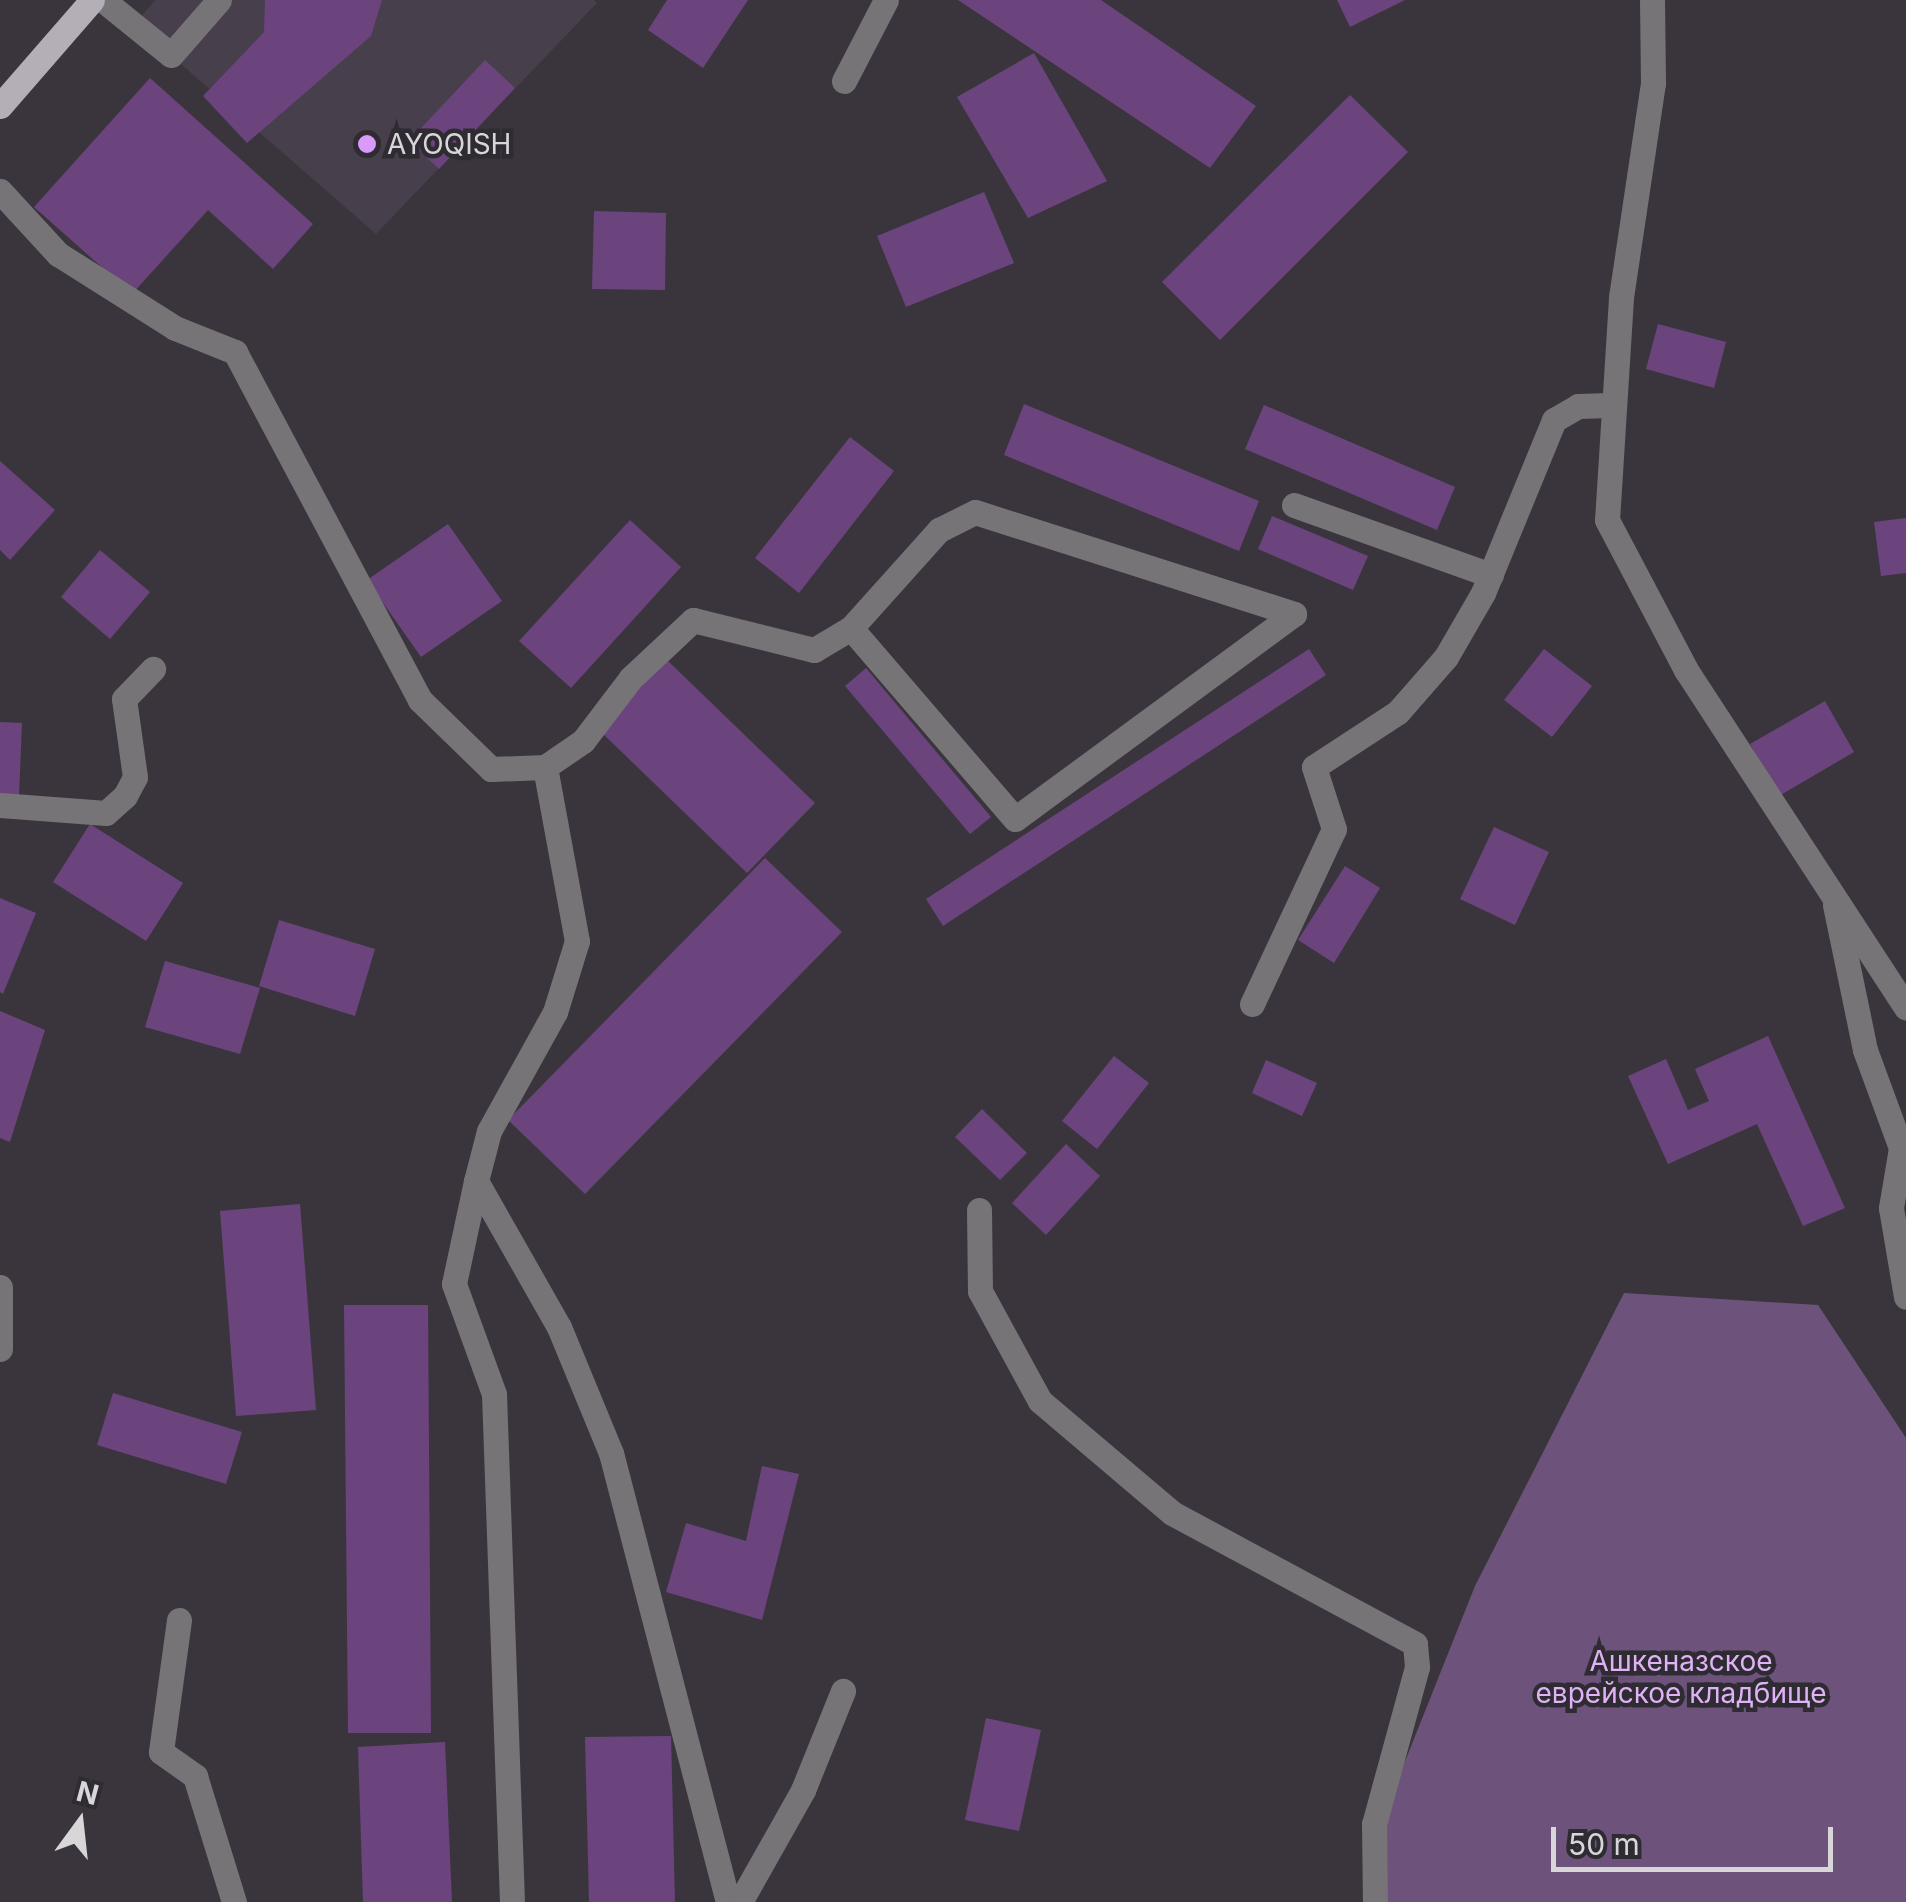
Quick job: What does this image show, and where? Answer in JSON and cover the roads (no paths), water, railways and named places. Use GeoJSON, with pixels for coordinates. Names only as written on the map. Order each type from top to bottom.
{"type":"FeatureCollection","features":[{"type":"Feature","properties":{"kind":"main road"},"geometry":{"type":"LineString","coordinates":[[0,106],[92,0]]}},
{"type":"Feature","properties":{"kind":"street"},"geometry":{"type":"LineString","coordinates":[[103,0],[170,55],[219,0]]}},
{"type":"Feature","properties":{"kind":"street"},"geometry":{"type":"LineString","coordinates":[[844,82],[886,0]]}},
{"type":"Feature","properties":{"kind":"street"},"geometry":{"type":"LineString","coordinates":[[1652,0],[1653,83],[1610,405],[1607,520],[1639,592],[1832,887],[1906,1008]]}},
{"type":"Feature","properties":{"kind":"street"},"geometry":{"type":"LineString","coordinates":[[0,190],[58,254],[175,328],[234,352],[420,700],[490,769],[545,767],[583,741],[631,678],[693,620],[796,649],[814,650],[851,628],[940,530],[975,512],[1294,614],[1084,760],[1015,819],[851,628]]}},
{"type":"Feature","properties":{"kind":"street"},"geometry":{"type":"LineString","coordinates":[[1252,1004],[1334,830],[1314,767],[1398,712],[1446,658],[1491,575],[1554,420],[1578,406],[1610,405]]}},
{"type":"Feature","properties":{"kind":"street"},"geometry":{"type":"LineString","coordinates":[[1294,505],[1491,575]]}},
{"type":"Feature","properties":{"kind":"street"},"geometry":{"type":"LineString","coordinates":[[0,805],[106,813],[125,796],[135,778],[124,699],[130,682],[153,669]]}},
{"type":"Feature","properties":{"kind":"street"},"geometry":{"type":"LineString","coordinates":[[512,1902],[494,1394],[454,1284],[490,1130],[555,1012],[577,942],[545,767]]}},
{"type":"Feature","properties":{"kind":"street"},"geometry":{"type":"LineString","coordinates":[[1832,887],[1865,1050],[1901,1148],[1891,1208],[1906,1297]]}},
{"type":"Feature","properties":{"kind":"street"},"geometry":{"type":"LineString","coordinates":[[476,1181],[559,1327],[611,1452],[728,1902]]}},
{"type":"Feature","properties":{"kind":"street"},"geometry":{"type":"LineString","coordinates":[[979,1210],[980,1291],[1040,1401],[1172,1513],[1291,1582],[1398,1628],[1415,1644],[1417,1666],[1374,1824],[1375,1902]]}},
{"type":"Feature","properties":{"kind":"street"},"geometry":{"type":"LineString","coordinates":[[0,1287],[0,1349]]}},
{"type":"Feature","properties":{"kind":"street"},"geometry":{"type":"LineString","coordinates":[[179,1620],[161,1752],[195,1776],[234,1902]]}},
{"type":"Feature","properties":{"kind":"street"},"geometry":{"type":"LineString","coordinates":[[740,1902],[804,1790],[843,1692]]}},
{"type":"Feature","properties":{"kind":"place","name":"AYOQISH"},"geometry":{"type":"Point","coordinates":[367,144]}},
{"type":"Feature","properties":{"kind":"park label","name":"Ашкеназское еврейское кладбище"},"geometry":{"type":"Point","coordinates":[1681,1677]}}]}
